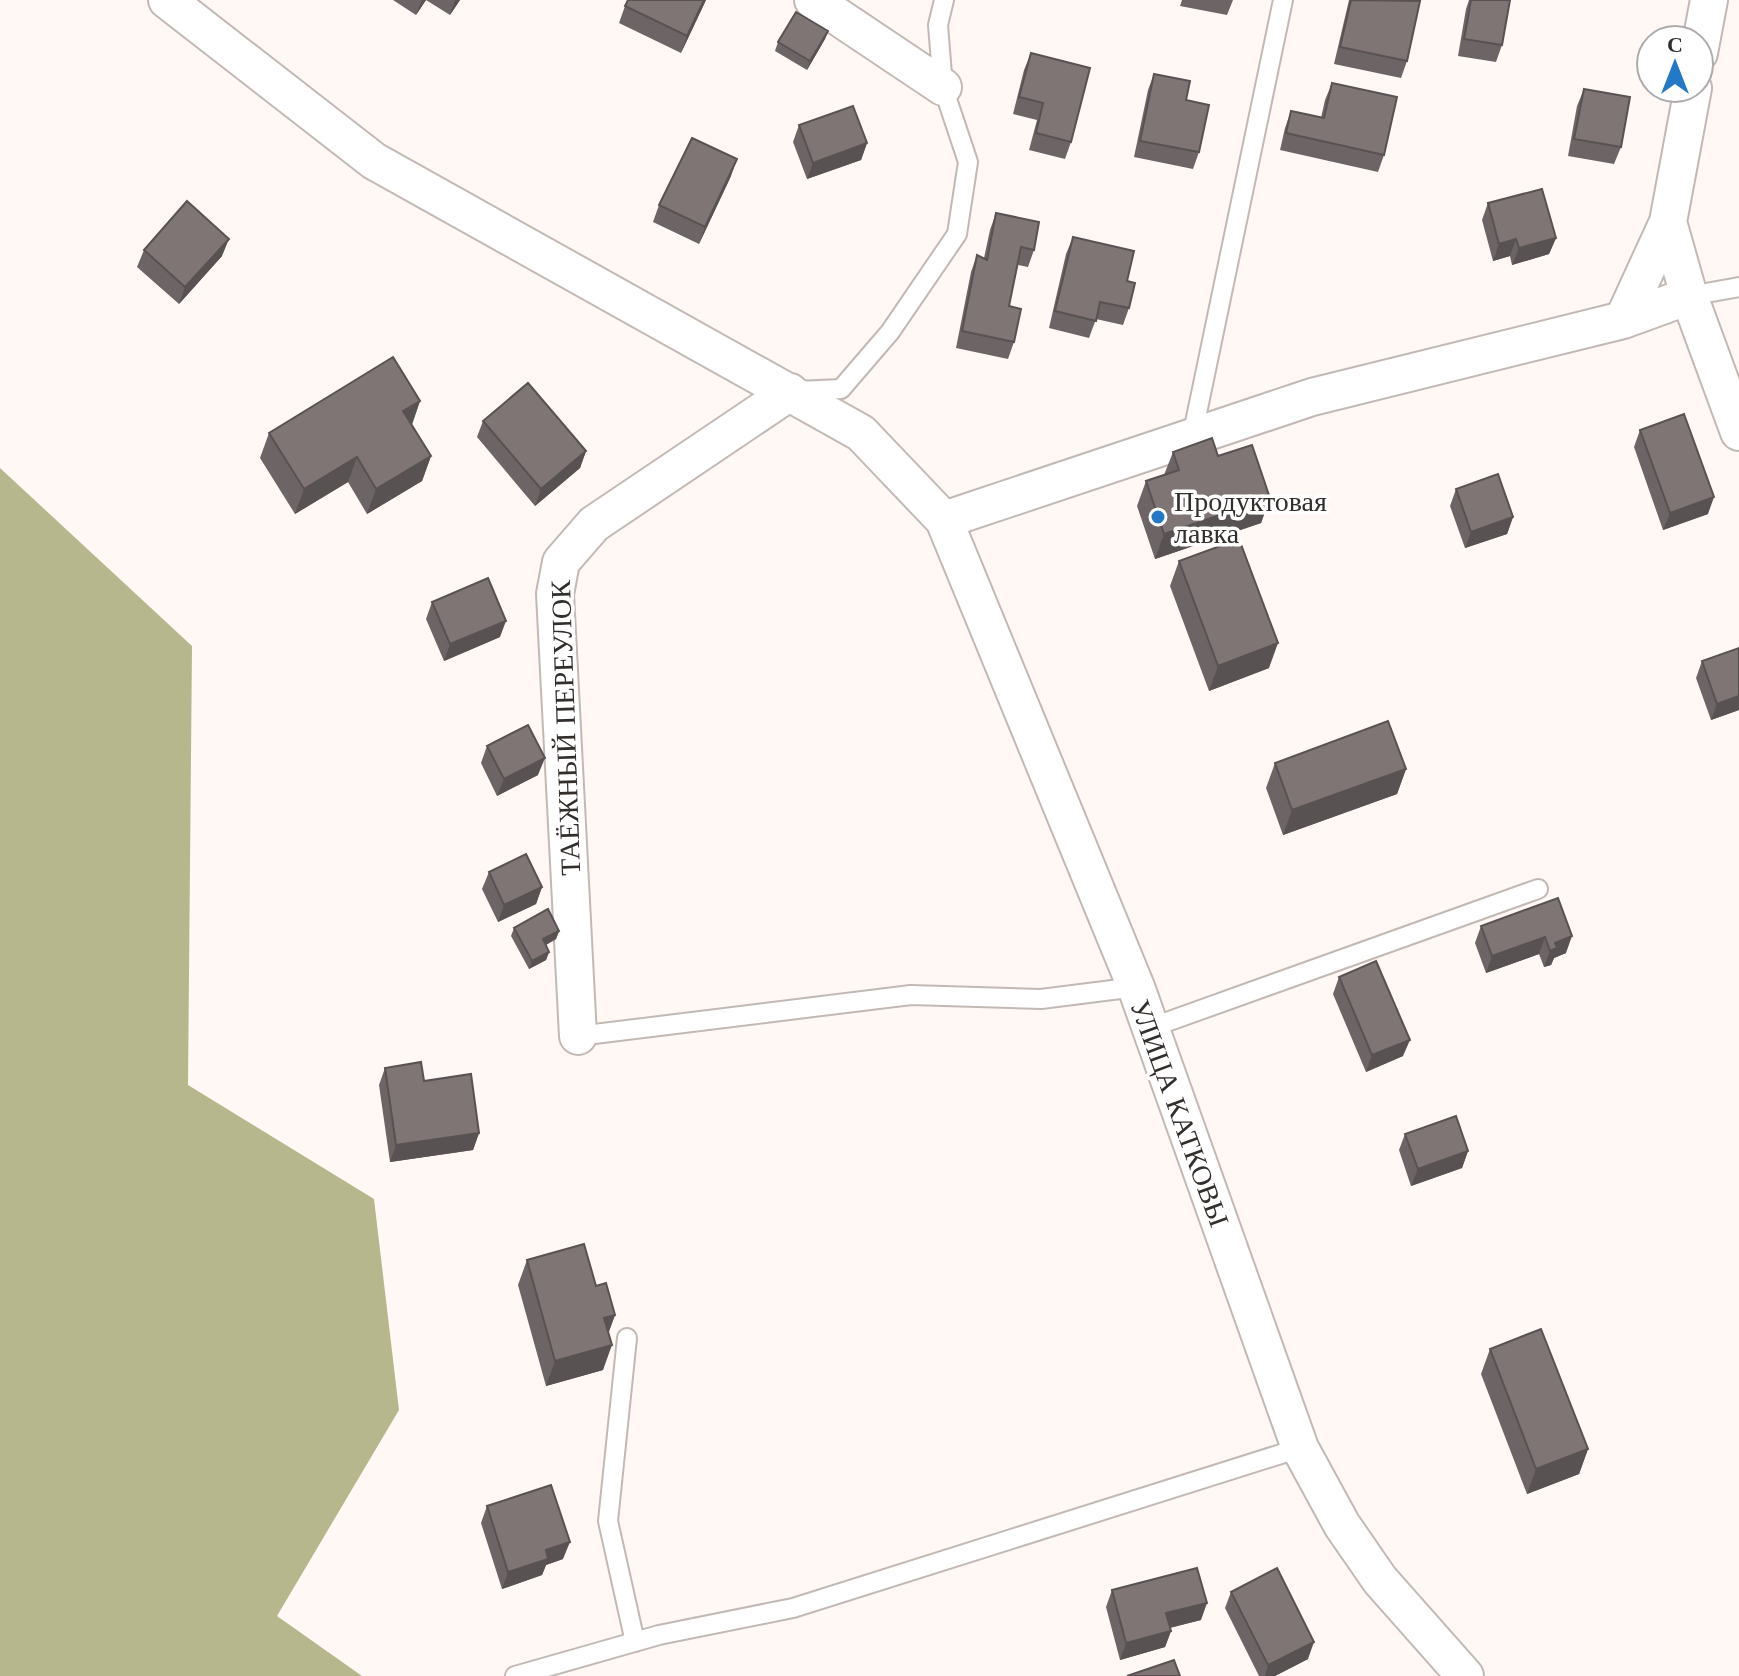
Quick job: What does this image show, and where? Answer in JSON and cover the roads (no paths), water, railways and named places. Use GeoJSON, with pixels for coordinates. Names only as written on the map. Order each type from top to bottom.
{"type":"FeatureCollection","features":[{"type":"Feature","properties":{"kind":"street"},"geometry":{"type":"LineString","coordinates":[[167,0],[374,161],[861,433],[944,520],[1312,397],[1623,320],[1689,296]]}},
{"type":"Feature","properties":{"kind":"street"},"geometry":{"type":"LineString","coordinates":[[813,0],[943,87]]}},
{"type":"Feature","properties":{"kind":"street"},"geometry":{"type":"LineString","coordinates":[[1704,24],[1709,0]]}},
{"type":"Feature","properties":{"kind":"street"},"geometry":{"type":"LineString","coordinates":[[1623,320],[1668,222],[1690,104]]}},
{"type":"Feature","properties":{"kind":"street"},"geometry":{"type":"LineString","coordinates":[[1668,222],[1689,296],[1739,432]]}},
{"type":"Feature","properties":{"kind":"street","name":"ТАЁЖНЫЙ ПЕРЕУЛОК"},"geometry":{"type":"LineString","coordinates":[[578,1036],[555,594],[561,562],[594,524],[790,392]]}},
{"type":"Feature","properties":{"kind":"street","name":"УЛИЦА КАТКОВЫ"},"geometry":{"type":"LineString","coordinates":[[944,520],[1136,987],[1300,1448],[1342,1525],[1380,1580],[1465,1676]]}},
{"type":"Feature","properties":{"kind":"lane"},"geometry":{"type":"LineString","coordinates":[[790,392],[841,389],[890,332],[957,234],[968,162],[943,87],[938,25],[944,0]]}},
{"type":"Feature","properties":{"kind":"lane"},"geometry":{"type":"LineString","coordinates":[[1192,437],[1283,0]]}},
{"type":"Feature","properties":{"kind":"lane"},"geometry":{"type":"LineString","coordinates":[[1689,296],[1739,287]]}},
{"type":"Feature","properties":{"kind":"lane"},"geometry":{"type":"LineString","coordinates":[[1150,1028],[1538,889]]}},
{"type":"Feature","properties":{"kind":"lane"},"geometry":{"type":"LineString","coordinates":[[578,1036],[911,995],[1041,999],[1136,987]]}},
{"type":"Feature","properties":{"kind":"lane"},"geometry":{"type":"LineString","coordinates":[[627,1338],[608,1521],[635,1642]]}},
{"type":"Feature","properties":{"kind":"lane"},"geometry":{"type":"LineString","coordinates":[[515,1676],[635,1642],[793,1608],[1300,1448]]}},
{"type":"Feature","properties":{"kind":"place","name":"Продуктовая лавка"},"geometry":{"type":"Point","coordinates":[1158,517]}}]}
